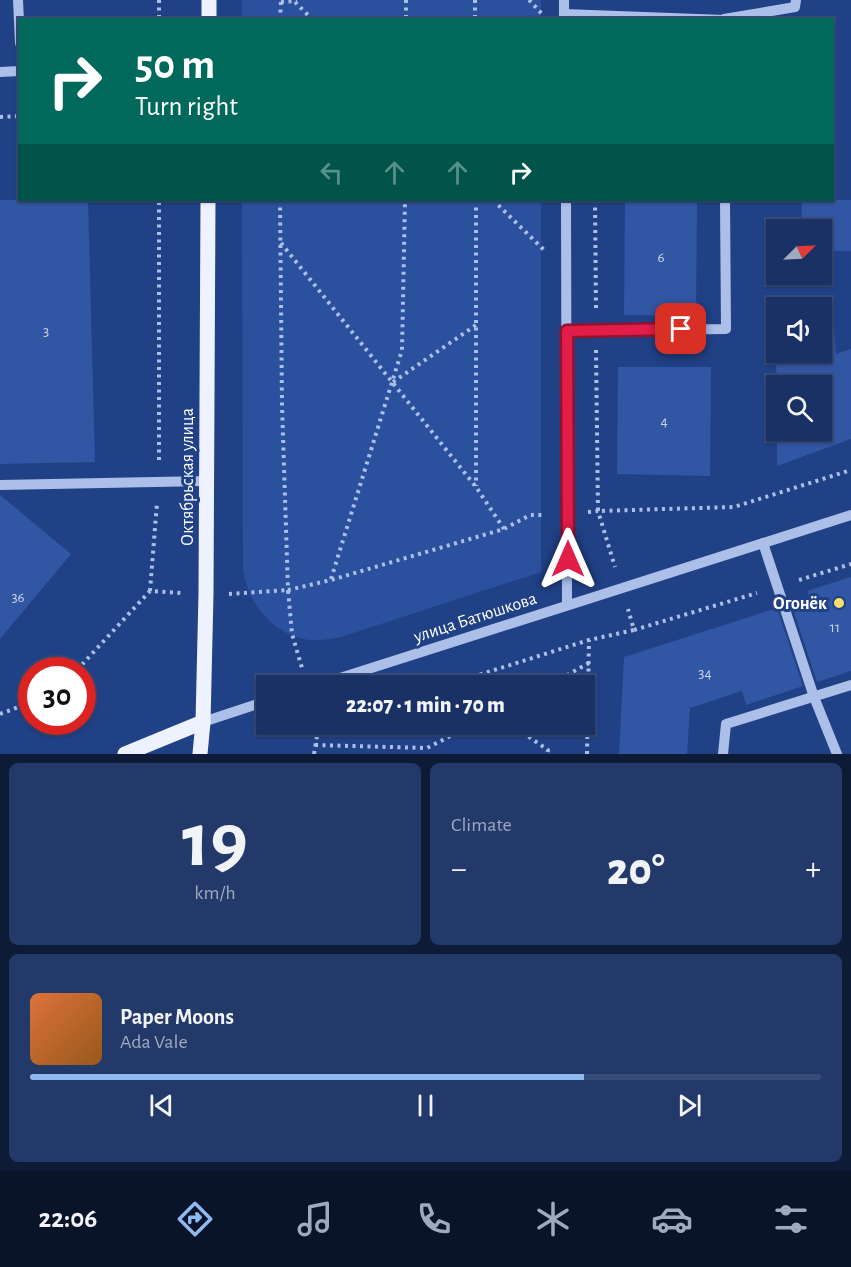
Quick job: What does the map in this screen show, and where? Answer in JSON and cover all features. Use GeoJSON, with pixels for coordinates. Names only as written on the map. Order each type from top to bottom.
{"type":"FeatureCollection","features":[{"type":"Feature","properties":{"kind":"main road"},"geometry":{"type":"LineString","coordinates":[[209,0],[209,18]]}},
{"type":"Feature","properties":{"kind":"main road","name":"Октябрьская улица"},"geometry":{"type":"LineString","coordinates":[[200,754],[203,722],[208,201]]}},
{"type":"Feature","properties":{"kind":"main road"},"geometry":{"type":"LineString","coordinates":[[124,754],[203,722]]}},
{"type":"Feature","properties":{"kind":"street"},"geometry":{"type":"LineString","coordinates":[[18,0],[19,18]]}},
{"type":"Feature","properties":{"kind":"street"},"geometry":{"type":"LineString","coordinates":[[564,0],[564,17],[644,18]]}},
{"type":"Feature","properties":{"kind":"street"},"geometry":{"type":"LineString","coordinates":[[730,18],[795,7],[796,0]]}},
{"type":"Feature","properties":{"kind":"street"},"geometry":{"type":"LineString","coordinates":[[0,72],[18,71]]}},
{"type":"Feature","properties":{"kind":"street"},"geometry":{"type":"LineString","coordinates":[[566,201],[567,606]]}},
{"type":"Feature","properties":{"kind":"street"},"geometry":{"type":"LineString","coordinates":[[567,331],[726,329],[725,201]]}},
{"type":"Feature","properties":{"kind":"street"},"geometry":{"type":"LineString","coordinates":[[0,485],[206,481]]}},
{"type":"Feature","properties":{"kind":"street","name":"улица Батюшкова"},"geometry":{"type":"LineString","coordinates":[[350,675],[851,515]]}},
{"type":"Feature","properties":{"kind":"street"},"geometry":{"type":"LineString","coordinates":[[763,543],[814,697],[837,754]]}},
{"type":"Feature","properties":{"kind":"street"},"geometry":{"type":"LineString","coordinates":[[723,754],[726,724],[851,686]]}},
{"type":"Feature","properties":{"kind":"street"},"geometry":{"type":"LineString","coordinates":[[203,722],[256,705]]}},
{"type":"Feature","properties":{"kind":"path"},"geometry":{"type":"LineString","coordinates":[[159,0],[159,18]]}},
{"type":"Feature","properties":{"kind":"path"},"geometry":{"type":"LineString","coordinates":[[406,0],[406,18]]}},
{"type":"Feature","properties":{"kind":"path"},"geometry":{"type":"LineString","coordinates":[[475,0],[475,18]]}},
{"type":"Feature","properties":{"kind":"path"},"geometry":{"type":"LineString","coordinates":[[528,0],[545,18]]}},
{"type":"Feature","properties":{"kind":"path"},"geometry":{"type":"LineString","coordinates":[[280,18],[280,1],[296,1],[311,18]]}},
{"type":"Feature","properties":{"kind":"path"},"geometry":{"type":"LineString","coordinates":[[0,117],[18,116]]}},
{"type":"Feature","properties":{"kind":"path"},"geometry":{"type":"LineString","coordinates":[[150,591],[158,482],[159,201]]}},
{"type":"Feature","properties":{"kind":"path"},"geometry":{"type":"LineString","coordinates":[[280,201],[282,405],[288,590],[331,580],[504,529],[530,515],[734,507],[851,470]]}},
{"type":"Feature","properties":{"kind":"path"},"geometry":{"type":"LineString","coordinates":[[331,580],[402,350],[405,201]]}},
{"type":"Feature","properties":{"kind":"path"},"geometry":{"type":"LineString","coordinates":[[476,201],[476,487]]}},
{"type":"Feature","properties":{"kind":"path"},"geometry":{"type":"LineString","coordinates":[[280,243],[476,487],[504,529]]}},
{"type":"Feature","properties":{"kind":"path"},"geometry":{"type":"LineString","coordinates":[[392,382],[476,325]]}},
{"type":"Feature","properties":{"kind":"path"},"geometry":{"type":"LineString","coordinates":[[598,511],[634,630]]}},
{"type":"Feature","properties":{"kind":"path"},"geometry":{"type":"LineString","coordinates":[[479,675],[589,640],[634,630],[851,564]]}},
{"type":"Feature","properties":{"kind":"path"},"geometry":{"type":"LineString","coordinates":[[587,754],[589,640]]}},
{"type":"Feature","properties":{"kind":"path"},"geometry":{"type":"LineString","coordinates":[[567,675],[589,663]]}},
{"type":"Feature","properties":{"kind":"path"},"geometry":{"type":"LineString","coordinates":[[0,714],[18,707]]}},
{"type":"Feature","properties":{"kind":"path"},"geometry":{"type":"LineString","coordinates":[[315,754],[317,735]]}},
{"type":"Feature","properties":{"kind":"path"},"geometry":{"type":"LineString","coordinates":[[315,745],[427,748],[452,735]]}},
{"type":"Feature","properties":{"kind":"path"},"geometry":{"type":"LineString","coordinates":[[525,735],[554,754]]}},
{"type":"Feature","properties":{"kind":"path"},"geometry":{"type":"LineString","coordinates":[[426,754],[427,748]]}},
{"type":"Feature","properties":{"kind":"shaded area"},"geometry":{"type":"Polygon","coordinates":[[[242,0],[541,0],[541,18],[242,18],[242,0]]]}},
{"type":"Feature","properties":{"kind":"shaded area"},"geometry":{"type":"Polygon","coordinates":[[[242,201],[541,201],[541,572],[341,637],[309,640],[285,632],[265,616],[250,595],[243,570],[242,201]]]}},
{"type":"Feature","properties":{"kind":"building"},"geometry":{"type":"Polygon","coordinates":[[[0,200],[88,201],[95,462],[0,464],[0,200]]]}},
{"type":"Feature","properties":{"kind":"building"},"geometry":{"type":"Polygon","coordinates":[[[851,200],[851,251],[832,251],[832,219],[801,219],[802,201],[851,200]]]}},
{"type":"Feature","properties":{"kind":"building"},"geometry":{"type":"Polygon","coordinates":[[[625,201],[697,201],[696,316],[624,315],[625,201]]]}},
{"type":"Feature","properties":{"kind":"building"},"geometry":{"type":"Polygon","coordinates":[[[832,306],[836,354],[851,349],[851,439],[777,466],[777,441],[832,441],[832,375],[776,375],[776,363],[832,363],[832,306]]]}},
{"type":"Feature","properties":{"kind":"building"},"geometry":{"type":"Polygon","coordinates":[[[618,367],[711,367],[710,476],[617,474],[618,367]]]}},
{"type":"Feature","properties":{"kind":"building"},"geometry":{"type":"Polygon","coordinates":[[[0,495],[71,554],[0,639],[0,495]]]}},
{"type":"Feature","properties":{"kind":"building"},"geometry":{"type":"Polygon","coordinates":[[[851,577],[851,671],[817,682],[791,603],[809,597],[807,591],[851,577]]]}},
{"type":"Feature","properties":{"kind":"building"},"geometry":{"type":"Polygon","coordinates":[[[777,608],[803,686],[746,705],[742,691],[690,708],[687,754],[619,754],[624,657],[777,608]]]}},
{"type":"Feature","properties":{"kind":"place","name":"Огонёк"},"geometry":{"type":"Point","coordinates":[839,603]}},
{"type":"Feature","properties":{"kind":"route"},"geometry":{"type":"LineString","coordinates":[[568,559],[567,331],[681,329]]}}]}
